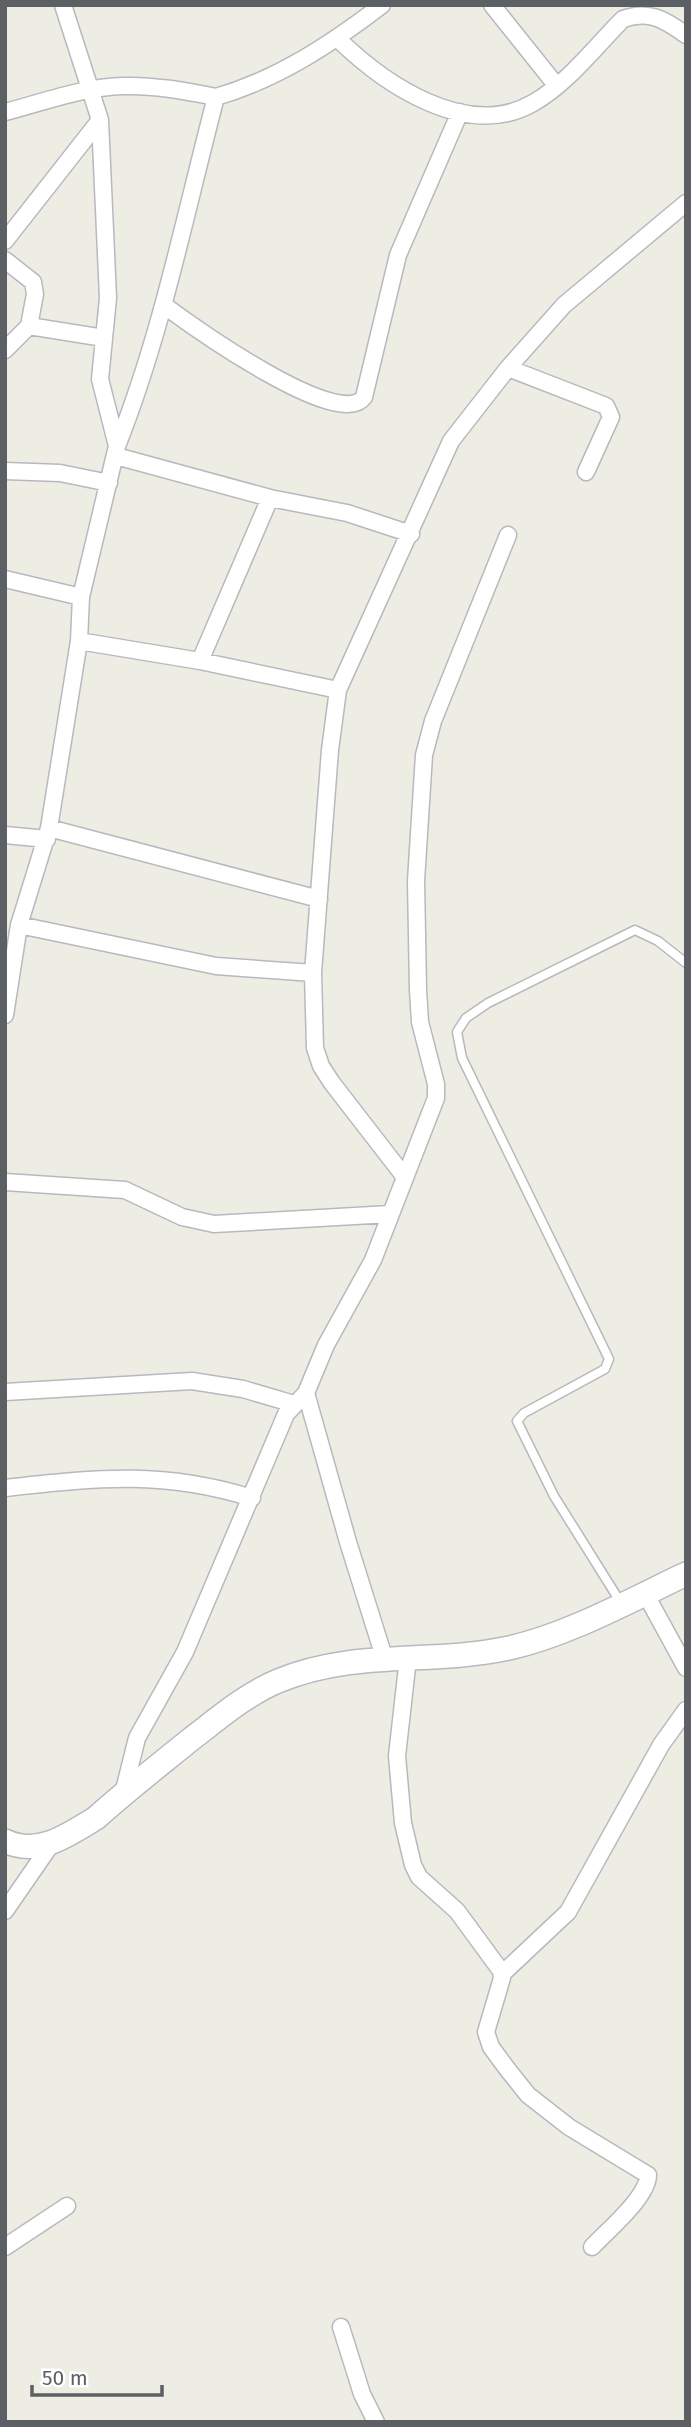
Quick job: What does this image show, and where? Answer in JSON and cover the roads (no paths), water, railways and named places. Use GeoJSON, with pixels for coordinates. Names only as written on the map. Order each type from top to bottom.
{"type":"FeatureCollection","features":[{"type":"Feature","properties":{"kind":"street"},"geometry":{"type":"LineString","coordinates":[[5,112],[90,90],[123,86],[167,88],[216,97],[258,82],[338,39],[382,5]]}},
{"type":"Feature","properties":{"kind":"street"},"geometry":{"type":"LineString","coordinates":[[492,5],[556,85]]}},
{"type":"Feature","properties":{"kind":"street"},"geometry":{"type":"LineString","coordinates":[[70,7],[100,120],[107,222],[107,298],[102,388],[117,451]]}},
{"type":"Feature","properties":{"kind":"street"},"geometry":{"type":"LineString","coordinates":[[338,39],[360,61],[397,88],[460,112],[509,113],[534,103],[556,85],[623,19],[638,14],[652,14],[686,35]]}},
{"type":"Feature","properties":{"kind":"street"},"geometry":{"type":"LineString","coordinates":[[5,1015],[19,925],[48,833],[79,641],[81,597],[117,451],[138,395],[165,306],[216,97]]}},
{"type":"Feature","properties":{"kind":"street"},"geometry":{"type":"LineString","coordinates":[[165,306],[211,340],[287,384],[314,396],[352,406],[359,404],[364,397],[398,255],[460,112]]}},
{"type":"Feature","properties":{"kind":"street"},"geometry":{"type":"LineString","coordinates":[[5,242],[100,120]]}},
{"type":"Feature","properties":{"kind":"street"},"geometry":{"type":"LineString","coordinates":[[404,1176],[321,1066],[315,1048],[313,974],[338,690],[452,441],[508,368],[564,305],[686,203]]}},
{"type":"Feature","properties":{"kind":"street"},"geometry":{"type":"LineString","coordinates":[[5,260],[33,282],[35,294],[29,326],[5,350]]}},
{"type":"Feature","properties":{"kind":"street"},"geometry":{"type":"LineString","coordinates":[[29,326],[104,338]]}},
{"type":"Feature","properties":{"kind":"street"},"geometry":{"type":"LineString","coordinates":[[508,368],[606,406],[610,411],[611,417],[586,472]]}},
{"type":"Feature","properties":{"kind":"street"},"geometry":{"type":"LineString","coordinates":[[117,451],[270,498],[347,513],[411,534]]}},
{"type":"Feature","properties":{"kind":"street"},"geometry":{"type":"LineString","coordinates":[[5,471],[60,473],[109,482]]}},
{"type":"Feature","properties":{"kind":"street"},"geometry":{"type":"LineString","coordinates":[[200,661],[270,498]]}},
{"type":"Feature","properties":{"kind":"street"},"geometry":{"type":"LineString","coordinates":[[123,1794],[137,1738],[185,1652],[282,1422],[300,1399],[373,1260],[436,1098],[436,1084],[420,1022],[418,990],[416,881],[424,755],[433,721],[508,535]]}},
{"type":"Feature","properties":{"kind":"street"},"geometry":{"type":"LineString","coordinates":[[5,579],[81,597]]}},
{"type":"Feature","properties":{"kind":"street"},"geometry":{"type":"LineString","coordinates":[[79,641],[200,661],[338,690]]}},
{"type":"Feature","properties":{"kind":"street"},"geometry":{"type":"LineString","coordinates":[[5,835],[48,833],[319,898]]}},
{"type":"Feature","properties":{"kind":"street"},"geometry":{"type":"LineString","coordinates":[[19,925],[216,966],[313,974]]}},
{"type":"Feature","properties":{"kind":"street"},"geometry":{"type":"LineString","coordinates":[[5,1182],[125,1190],[182,1217],[214,1224],[390,1214]]}},
{"type":"Feature","properties":{"kind":"street"},"geometry":{"type":"LineString","coordinates":[[5,1392],[192,1381],[300,1399]]}},
{"type":"Feature","properties":{"kind":"street"},"geometry":{"type":"LineString","coordinates":[[300,1399],[384,1657]]}},
{"type":"Feature","properties":{"kind":"street"},"geometry":{"type":"LineString","coordinates":[[5,1488],[129,1478],[204,1483],[252,1498]]}},
{"type":"Feature","properties":{"kind":"street"},"geometry":{"type":"LineString","coordinates":[[5,1841],[28,1848],[52,1843],[96,1818],[237,1703],[257,1691],[319,1666],[384,1657],[456,1656],[510,1648],[559,1632],[686,1574]]}},
{"type":"Feature","properties":{"kind":"street"},"geometry":{"type":"LineString","coordinates":[[645,1593],[686,1668]]}},
{"type":"Feature","properties":{"kind":"street"},"geometry":{"type":"LineString","coordinates":[[408,1658],[397,1756],[403,1823],[413,1865],[419,1877],[457,1911],[502,1974]]}},
{"type":"Feature","properties":{"kind":"street"},"geometry":{"type":"LineString","coordinates":[[592,2247],[633,2203],[646,2186],[648,2175],[569,2127],[528,2095],[491,2047],[486,2032],[502,1974],[568,1912],[661,1745],[686,1710]]}},
{"type":"Feature","properties":{"kind":"street"},"geometry":{"type":"LineString","coordinates":[[5,1911],[52,1843]]}},
{"type":"Feature","properties":{"kind":"street"},"geometry":{"type":"LineString","coordinates":[[5,2247],[67,2206]]}},
{"type":"Feature","properties":{"kind":"street"},"geometry":{"type":"LineString","coordinates":[[341,2327],[358,2384],[376,2422]]}},
{"type":"Feature","properties":{"kind":"lane"},"geometry":{"type":"LineString","coordinates":[[621,1603],[554,1496],[517,1421],[524,1413],[606,1369],[609,1359],[462,1058],[457,1032],[466,1018],[488,1003],[635,930],[658,941],[686,963]]}}]}
